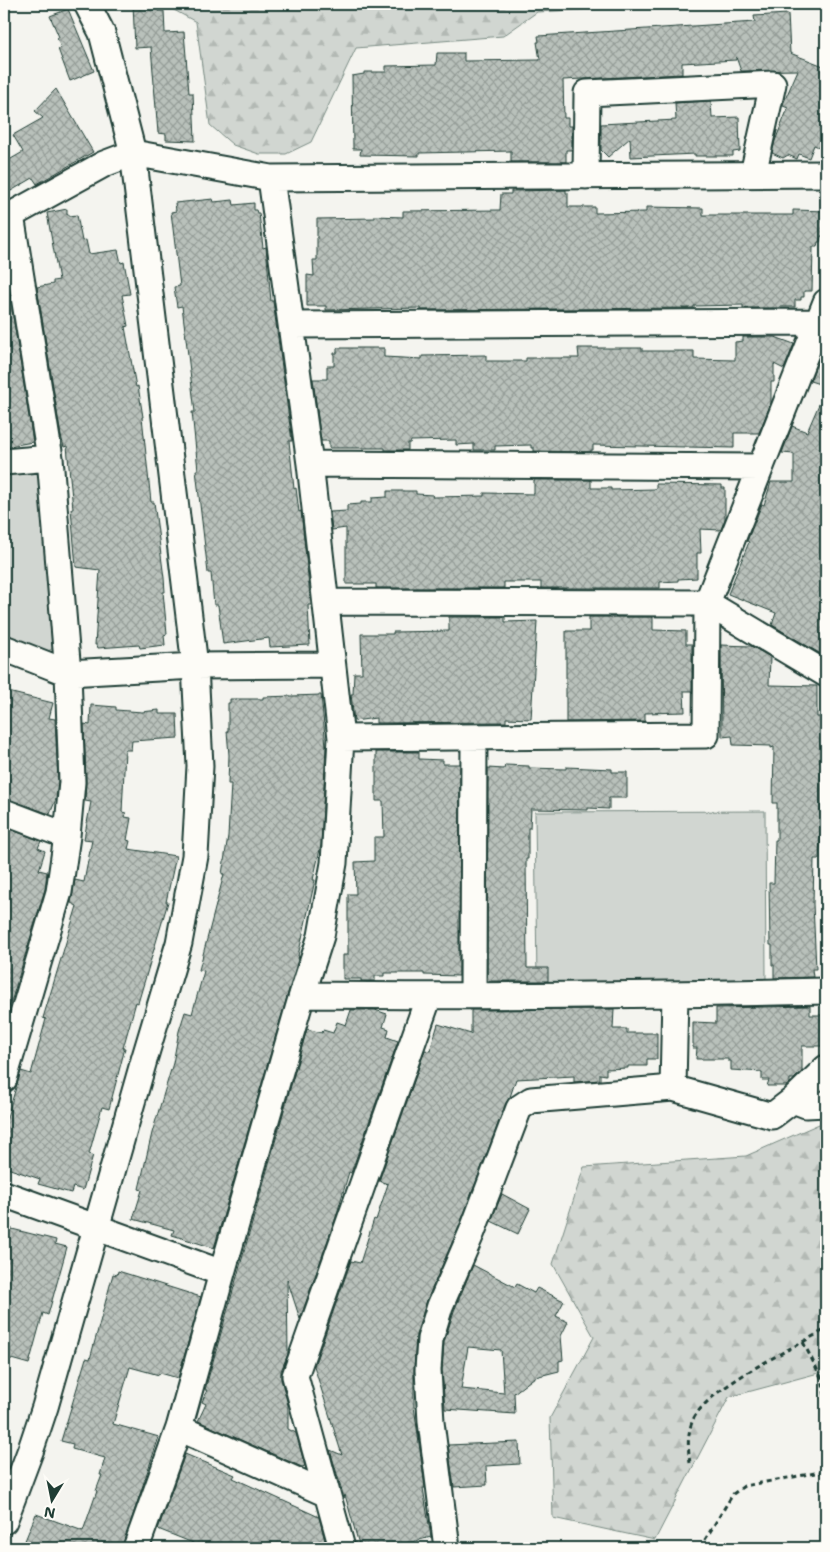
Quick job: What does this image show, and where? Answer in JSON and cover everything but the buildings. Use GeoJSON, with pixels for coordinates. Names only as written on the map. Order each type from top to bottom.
{"type":"FeatureCollection","features":[{"type":"Feature","properties":{"kind":"street"},"geometry":{"type":"LineString","coordinates":[[4,1521],[45,1407],[180,943],[195,856],[200,766],[195,666],[133,153],[102,33],[88,4]]}},
{"type":"Feature","properties":{"kind":"street"},"geometry":{"type":"LineString","coordinates":[[586,176],[587,93],[773,84],[752,174]]}},
{"type":"Feature","properties":{"kind":"street"},"geometry":{"type":"LineString","coordinates":[[4,1079],[12,1023],[59,892],[72,782],[68,672],[50,458],[7,217],[104,164],[133,153],[271,178],[826,174]]}},
{"type":"Feature","properties":{"kind":"street"},"geometry":{"type":"LineString","coordinates":[[144,1545],[180,1428],[222,1273],[302,995],[321,936],[334,863],[341,738],[331,665],[326,602],[310,464],[271,178]]}},
{"type":"Feature","properties":{"kind":"street"},"geometry":{"type":"LineString","coordinates":[[292,325],[822,312],[707,603],[706,735],[341,738]]}},
{"type":"Feature","properties":{"kind":"street"},"geometry":{"type":"LineString","coordinates":[[4,462],[50,458]]}},
{"type":"Feature","properties":{"kind":"street"},"geometry":{"type":"LineString","coordinates":[[310,464],[760,467]]}},
{"type":"Feature","properties":{"kind":"street"},"geometry":{"type":"LineString","coordinates":[[326,602],[707,603],[826,674]]}},
{"type":"Feature","properties":{"kind":"street"},"geometry":{"type":"LineString","coordinates":[[4,648],[68,672],[195,666],[331,665]]}},
{"type":"Feature","properties":{"kind":"street"},"geometry":{"type":"LineString","coordinates":[[473,995],[474,737]]}},
{"type":"Feature","properties":{"kind":"street"},"geometry":{"type":"LineString","coordinates":[[4,812],[67,836]]}},
{"type":"Feature","properties":{"kind":"street"},"geometry":{"type":"LineString","coordinates":[[302,995],[430,996],[826,991]]}},
{"type":"Feature","properties":{"kind":"street"},"geometry":{"type":"LineString","coordinates":[[673,1088],[675,994]]}},
{"type":"Feature","properties":{"kind":"street"},"geometry":{"type":"LineString","coordinates":[[342,1548],[295,1376],[430,996]]}},
{"type":"Feature","properties":{"kind":"street"},"geometry":{"type":"LineString","coordinates":[[447,1548],[431,1422],[428,1370],[430,1339],[440,1306],[472,1232],[519,1108],[531,1100],[673,1088],[772,1116],[793,1100],[826,1068]]}},
{"type":"Feature","properties":{"kind":"street"},"geometry":{"type":"LineString","coordinates":[[793,1100],[806,1105],[826,1104]]}},
{"type":"Feature","properties":{"kind":"street"},"geometry":{"type":"LineString","coordinates":[[4,1194],[222,1273]]}},
{"type":"Feature","properties":{"kind":"street"},"geometry":{"type":"LineString","coordinates":[[180,1428],[328,1494]]}},
{"type":"Feature","properties":{"kind":"path"},"geometry":{"type":"LineString","coordinates":[[690,1463],[687,1443],[692,1420],[707,1401],[732,1382],[826,1328]]}},
{"type":"Feature","properties":{"kind":"path"},"geometry":{"type":"LineString","coordinates":[[803,1342],[822,1379],[826,1402]]}},
{"type":"Feature","properties":{"kind":"path"},"geometry":{"type":"LineString","coordinates":[[700,1548],[733,1494],[744,1486],[826,1471]]}},
{"type":"Feature","properties":{"kind":"green space"},"geometry":{"type":"Polygon","coordinates":[[[163,4],[686,4],[537,12],[503,36],[356,48],[311,142],[286,154],[259,154],[233,145],[210,125],[196,22],[163,4]]]}},
{"type":"Feature","properties":{"kind":"green space"},"geometry":{"type":"Polygon","coordinates":[[[34,467],[44,473],[57,646],[48,651],[4,635],[4,473],[34,467]]]}},
{"type":"Feature","properties":{"kind":"green space"},"geometry":{"type":"Polygon","coordinates":[[[765,811],[766,981],[537,983],[535,812],[765,811]]]}},
{"type":"Feature","properties":{"kind":"green space"},"geometry":{"type":"Polygon","coordinates":[[[826,1121],[826,1371],[729,1397],[655,1540],[553,1518],[550,1418],[594,1337],[553,1264],[584,1167],[746,1156],[826,1121]]]}}]}
